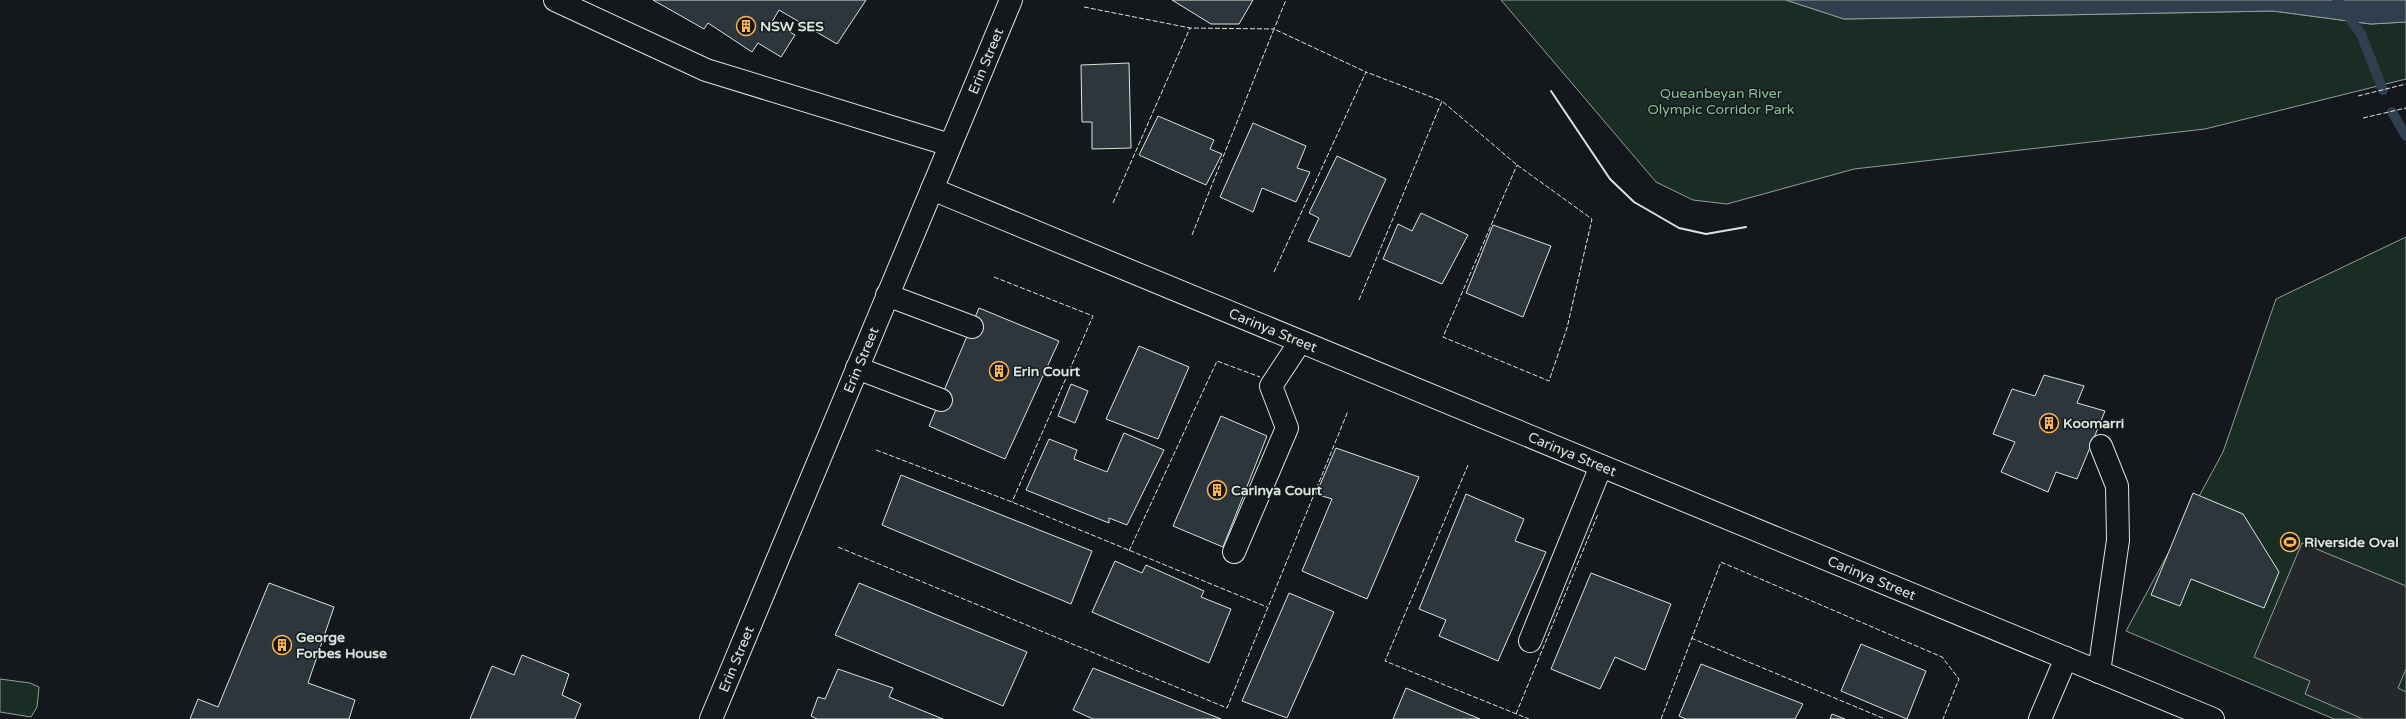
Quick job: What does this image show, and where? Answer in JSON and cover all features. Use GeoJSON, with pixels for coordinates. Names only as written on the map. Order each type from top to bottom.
{"type":"FeatureCollection","features":[{"type":"Feature","properties":{"kind":"street"},"geometry":{"type":"LineString","coordinates":[[555,0],[706,70],[950,145]]}},
{"type":"Feature","properties":{"kind":"street","name":"Erin Street"},"geometry":{"type":"LineString","coordinates":[[711,719],[1011,0]]}},
{"type":"Feature","properties":{"kind":"street","name":"Carinya Street"},"geometry":{"type":"LineString","coordinates":[[932,189],[2213,719]]}},
{"type":"Feature","properties":{"kind":"street"},"geometry":{"type":"LineString","coordinates":[[887,296],[972,327]]}},
{"type":"Feature","properties":{"kind":"street"},"geometry":{"type":"LineString","coordinates":[[1234,552],[1287,428],[1271,386],[1300,342]]}},
{"type":"Feature","properties":{"kind":"street"},"geometry":{"type":"LineString","coordinates":[[857,368],[941,400]]}},
{"type":"Feature","properties":{"kind":"street"},"geometry":{"type":"LineString","coordinates":[[2099,672],[2118,540],[2117,486],[2100,446]]}},
{"type":"Feature","properties":{"kind":"street"},"geometry":{"type":"LineString","coordinates":[[1530,641],[1601,466]]}},
{"type":"Feature","properties":{"kind":"street"},"geometry":{"type":"LineString","coordinates":[[2040,719],[2066,658]]}},
{"type":"Feature","properties":{"kind":"green space","name":"Queanbeyan River Olympic Corridor Park"},"geometry":{"type":"Polygon","coordinates":[[[1501,0],[1786,0],[1844,19],[2273,11],[2371,24],[2406,22],[2406,79],[2205,129],[1854,169],[1727,204],[1693,200],[1656,182],[1501,0]]]}},
{"type":"Feature","properties":{"kind":"green space","name":"Riverside Oval"},"geometry":{"type":"Polygon","coordinates":[[[2406,237],[2406,719],[2334,719],[2126,631],[2223,452],[2276,299],[2406,237]]]}},
{"type":"Feature","properties":{"kind":"green space"},"geometry":{"type":"Polygon","coordinates":[[[0,679],[30,683],[39,687],[37,707],[31,717],[0,712],[0,679]]]}},
{"type":"Feature","properties":{"kind":"shaded area"},"geometry":{"type":"Polygon","coordinates":[[[2302,543],[2406,586],[2406,669],[2398,688],[2406,692],[2406,719],[2363,719],[2305,694],[2310,681],[2254,657],[2302,543]]]}},
{"type":"Feature","properties":{"kind":"water"},"geometry":{"type":"Polygon","coordinates":[[[1786,0],[2406,0],[2406,22],[2371,24],[2273,11],[1844,19],[1786,0]]]}},
{"type":"Feature","properties":{"kind":"building","name":"NSW SES"},"geometry":{"type":"Polygon","coordinates":[[[653,0],[866,0],[837,44],[779,10],[772,22],[795,35],[781,57],[758,43],[752,52],[708,23],[704,29],[653,0]]]}},
{"type":"Feature","properties":{"kind":"building"},"geometry":{"type":"Polygon","coordinates":[[[1172,0],[1253,0],[1239,24],[1211,24],[1172,0]]]}},
{"type":"Feature","properties":{"kind":"building"},"geometry":{"type":"Polygon","coordinates":[[[1129,63],[1131,148],[1092,149],[1092,122],[1082,122],[1081,65],[1129,63]]]}},
{"type":"Feature","properties":{"kind":"building"},"geometry":{"type":"Polygon","coordinates":[[[1158,116],[1214,140],[1210,149],[1222,154],[1206,185],[1139,155],[1158,116]]]}},
{"type":"Feature","properties":{"kind":"building"},"geometry":{"type":"Polygon","coordinates":[[[1253,123],[1306,146],[1297,168],[1310,172],[1296,202],[1262,188],[1253,212],[1220,197],[1253,123]]]}},
{"type":"Feature","properties":{"kind":"building"},"geometry":{"type":"Polygon","coordinates":[[[1337,156],[1386,179],[1350,257],[1308,241],[1319,218],[1309,213],[1337,156]]]}},
{"type":"Feature","properties":{"kind":"building"},"geometry":{"type":"Polygon","coordinates":[[[1421,213],[1468,235],[1442,284],[1383,259],[1398,224],[1412,231],[1421,213]]]}},
{"type":"Feature","properties":{"kind":"building"},"geometry":{"type":"Polygon","coordinates":[[[1493,225],[1551,246],[1523,317],[1466,293],[1493,225]]]}},
{"type":"Feature","properties":{"kind":"building","name":"Erin Court"},"geometry":{"type":"Polygon","coordinates":[[[979,308],[1059,341],[1005,459],[929,426],[979,308]]]}},
{"type":"Feature","properties":{"kind":"building"},"geometry":{"type":"Polygon","coordinates":[[[1139,346],[1189,367],[1158,439],[1106,419],[1139,346]]]}},
{"type":"Feature","properties":{"kind":"building","name":"Koomarri"},"geometry":{"type":"Polygon","coordinates":[[[2044,375],[2084,386],[2077,403],[2105,411],[2077,479],[2056,472],[2048,492],[2001,472],[2015,442],[1993,434],[2012,389],[2035,396],[2044,375]]]}},
{"type":"Feature","properties":{"kind":"building"},"geometry":{"type":"Polygon","coordinates":[[[1071,384],[1088,391],[1075,423],[1058,416],[1071,384]]]}},
{"type":"Feature","properties":{"kind":"building","name":"Carinya Court"},"geometry":{"type":"Polygon","coordinates":[[[1221,416],[1267,436],[1223,547],[1173,526],[1221,416]]]}},
{"type":"Feature","properties":{"kind":"building"},"geometry":{"type":"Polygon","coordinates":[[[1124,433],[1164,450],[1127,525],[1109,518],[1109,523],[1026,490],[1049,439],[1077,450],[1074,459],[1107,472],[1124,433]]]}},
{"type":"Feature","properties":{"kind":"building"},"geometry":{"type":"Polygon","coordinates":[[[1336,448],[1419,477],[1367,599],[1302,571],[1332,499],[1316,494],[1336,448]]]}},
{"type":"Feature","properties":{"kind":"building"},"geometry":{"type":"Polygon","coordinates":[[[901,475],[1092,551],[1071,604],[882,525],[901,475]]]}},
{"type":"Feature","properties":{"kind":"building"},"geometry":{"type":"Polygon","coordinates":[[[2193,493],[2243,514],[2279,572],[2264,608],[2191,579],[2180,606],[2151,595],[2193,493]]]}},
{"type":"Feature","properties":{"kind":"building"},"geometry":{"type":"Polygon","coordinates":[[[1466,494],[1524,519],[1515,541],[1546,552],[1498,661],[1439,636],[1446,620],[1419,609],[1466,494]]]}},
{"type":"Feature","properties":{"kind":"building"},"geometry":{"type":"Polygon","coordinates":[[[1115,561],[1142,573],[1146,565],[1204,591],[1201,597],[1231,609],[1209,663],[1092,612],[1115,561]]]}},
{"type":"Feature","properties":{"kind":"building"},"geometry":{"type":"Polygon","coordinates":[[[1591,573],[1671,604],[1645,670],[1615,657],[1600,689],[1551,669],[1591,573]]]}},
{"type":"Feature","properties":{"kind":"building","name":"George Forbes House"},"geometry":{"type":"Polygon","coordinates":[[[269,583],[334,607],[308,683],[355,700],[349,719],[190,719],[198,699],[218,707],[269,583]]]}},
{"type":"Feature","properties":{"kind":"building"},"geometry":{"type":"Polygon","coordinates":[[[859,583],[1027,652],[1003,706],[835,635],[859,583]]]}},
{"type":"Feature","properties":{"kind":"building"},"geometry":{"type":"Polygon","coordinates":[[[1289,593],[1334,612],[1287,718],[1242,701],[1289,593]]]}},
{"type":"Feature","properties":{"kind":"building"},"geometry":{"type":"Polygon","coordinates":[[[1861,644],[1926,671],[1907,719],[1841,691],[1861,644]]]}},
{"type":"Feature","properties":{"kind":"building"},"geometry":{"type":"Polygon","coordinates":[[[522,655],[569,674],[562,695],[581,704],[575,719],[470,719],[492,666],[514,675],[522,655]]]}},
{"type":"Feature","properties":{"kind":"building"},"geometry":{"type":"Polygon","coordinates":[[[1701,664],[1803,704],[1795,719],[1686,719],[1679,716],[1701,664]]]}},
{"type":"Feature","properties":{"kind":"building"},"geometry":{"type":"Polygon","coordinates":[[[1093,668],[1221,719],[1093,719],[1073,710],[1093,668]]]}},
{"type":"Feature","properties":{"kind":"building"},"geometry":{"type":"Polygon","coordinates":[[[838,669],[893,688],[889,697],[943,719],[817,719],[811,716],[818,697],[825,699],[838,669]]]}},
{"type":"Feature","properties":{"kind":"building"},"geometry":{"type":"Polygon","coordinates":[[[1406,688],[1480,719],[1393,719],[1406,688]]]}},
{"type":"Feature","properties":{"kind":"building"},"geometry":{"type":"Polygon","coordinates":[[[1832,714],[1845,719],[1830,719],[1832,714]]]}},
{"type":"Feature","properties":{"kind":"waterway"},"geometry":{"type":"LineString","coordinates":[[2337,0],[2361,34],[2383,90]]}},
{"type":"Feature","properties":{"kind":"waterway"},"geometry":{"type":"LineString","coordinates":[[2392,112],[2406,136]]}},
{"type":"Feature","properties":{"kind":"fence"},"geometry":{"type":"LineString","coordinates":[[1084,7],[1190,28],[1274,29],[1286,0]]}},
{"type":"Feature","properties":{"kind":"fence"},"geometry":{"type":"LineString","coordinates":[[1113,203],[1190,28]]}},
{"type":"Feature","properties":{"kind":"fence"},"geometry":{"type":"LineString","coordinates":[[1192,235],[1274,29],[1366,72]]}},
{"type":"Feature","properties":{"kind":"fence"},"geometry":{"type":"LineString","coordinates":[[1274,272],[1366,72],[1442,101]]}},
{"type":"Feature","properties":{"kind":"fence"},"geometry":{"type":"LineString","coordinates":[[2358,96],[2406,84]]}},
{"type":"Feature","properties":{"kind":"fence"},"geometry":{"type":"LineString","coordinates":[[1359,300],[1442,101],[1517,165]]}},
{"type":"Feature","properties":{"kind":"fence"},"geometry":{"type":"LineString","coordinates":[[2363,118],[2406,108]]}},
{"type":"Feature","properties":{"kind":"fence"},"geometry":{"type":"LineString","coordinates":[[1517,165],[1592,219],[1567,328],[1549,381],[1443,337],[1517,165]]}},
{"type":"Feature","properties":{"kind":"fence"},"geometry":{"type":"LineString","coordinates":[[994,277],[1093,316],[1012,502]]}},
{"type":"Feature","properties":{"kind":"fence"},"geometry":{"type":"LineString","coordinates":[[1129,551],[1217,361],[1260,377]]}},
{"type":"Feature","properties":{"kind":"fence"},"geometry":{"type":"LineString","coordinates":[[838,547],[1227,708],[1348,411]]}},
{"type":"Feature","properties":{"kind":"fence"},"geometry":{"type":"LineString","coordinates":[[876,450],[1012,502],[1267,607]]}},
{"type":"Feature","properties":{"kind":"fence"},"geometry":{"type":"LineString","coordinates":[[1468,465],[1385,661],[1529,719]]}},
{"type":"Feature","properties":{"kind":"fence"},"geometry":{"type":"LineString","coordinates":[[1516,714],[1598,514]]}},
{"type":"Feature","properties":{"kind":"fence"},"geometry":{"type":"LineString","coordinates":[[1661,719],[1721,562],[1942,657],[1959,679],[1943,719]]}},
{"type":"Feature","properties":{"kind":"fence"},"geometry":{"type":"LineString","coordinates":[[1691,638],[1885,719]]}},
{"type":"Feature","properties":{"kind":"wall"},"geometry":{"type":"LineString","coordinates":[[1551,91],[1610,179],[1634,202],[1679,228],[1706,234],[1746,227]]}},
{"type":"Feature","properties":{"kind":"place","name":"NSW SES"},"geometry":{"type":"Point","coordinates":[746,26]}},
{"type":"Feature","properties":{"kind":"place","name":"Erin Court"},"geometry":{"type":"Point","coordinates":[999,371]}},
{"type":"Feature","properties":{"kind":"place","name":"Koomarri"},"geometry":{"type":"Point","coordinates":[2049,423]}},
{"type":"Feature","properties":{"kind":"place","name":"Carinya Court"},"geometry":{"type":"Point","coordinates":[1217,490]}},
{"type":"Feature","properties":{"kind":"place","name":"Riverside Oval"},"geometry":{"type":"Point","coordinates":[2290,542]}},
{"type":"Feature","properties":{"kind":"place","name":"George Forbes House"},"geometry":{"type":"Point","coordinates":[282,645]}}]}
